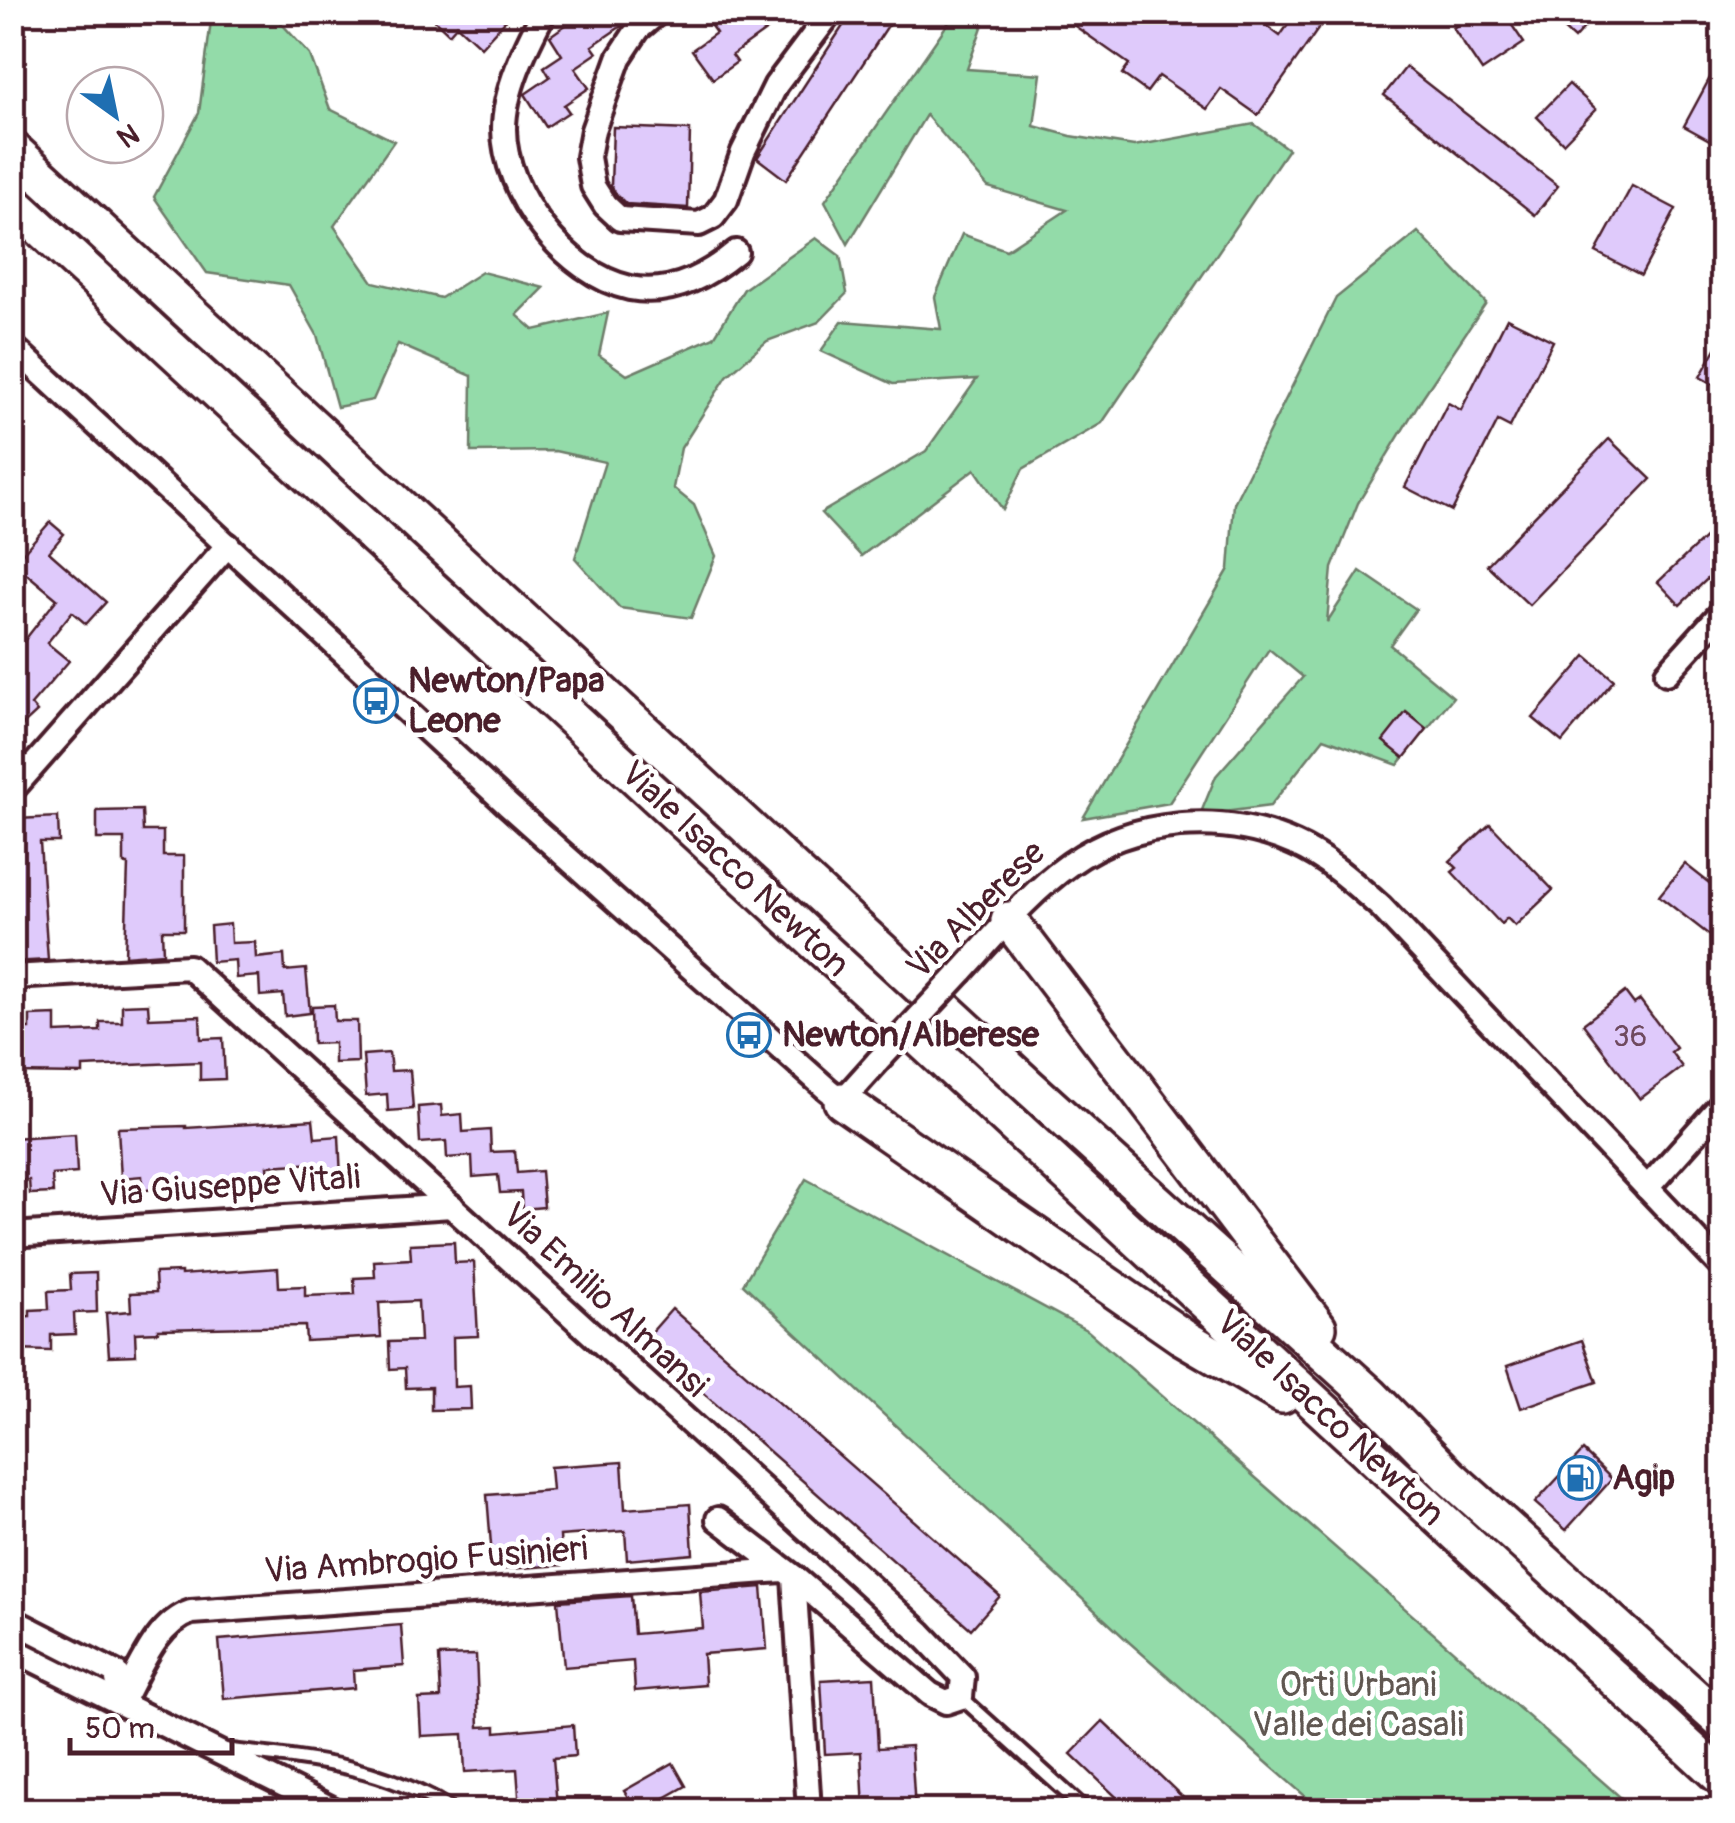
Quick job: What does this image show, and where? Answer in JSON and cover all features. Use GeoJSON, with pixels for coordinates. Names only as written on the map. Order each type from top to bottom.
{"type":"FeatureCollection","features":[{"type":"Feature","properties":{"kind":"highway","name":"Viale Isacco Newton"},"geometry":{"type":"LineString","coordinates":[[12,149],[1028,1086],[1370,1395],[1449,1476],[1722,1722]]}},
{"type":"Feature","properties":{"kind":"highway","name":"Viale Isacco Newton"},"geometry":{"type":"LineString","coordinates":[[12,202],[1722,1778]]}},
{"type":"Feature","properties":{"kind":"highway"},"geometry":{"type":"LineString","coordinates":[[1008,920],[1370,1395]]}},
{"type":"Feature","properties":{"kind":"highway"},"geometry":{"type":"LineString","coordinates":[[842,1101],[1182,1336],[1344,1432]]}},
{"type":"Feature","properties":{"kind":"street"},"geometry":{"type":"LineString","coordinates":[[544,12],[509,96],[504,126],[511,174],[524,205],[577,260],[610,282],[632,288],[656,289],[694,280],[736,252]]}},
{"type":"Feature","properties":{"kind":"street"},"geometry":{"type":"LineString","coordinates":[[658,12],[638,29],[619,58],[593,130],[588,157],[593,186],[605,206],[620,219],[700,224],[713,217],[726,200],[743,152],[776,85],[831,12]]}},
{"type":"Feature","properties":{"kind":"street"},"geometry":{"type":"LineString","coordinates":[[12,346],[508,804],[842,1101]]}},
{"type":"Feature","properties":{"kind":"street"},"geometry":{"type":"LineString","coordinates":[[12,790],[228,545]]}},
{"type":"Feature","properties":{"kind":"street"},"geometry":{"type":"LineString","coordinates":[[1667,673],[1722,612]]}},
{"type":"Feature","properties":{"kind":"street","name":"Via Alberese"},"geometry":{"type":"LineString","coordinates":[[842,1101],[1008,920],[1067,866],[1128,832],[1172,825],[1222,827],[1274,836],[1298,845],[1336,870],[1381,907],[1722,1267]]}},
{"type":"Feature","properties":{"kind":"street","name":"Via Emilio Almansi"},"geometry":{"type":"LineString","coordinates":[[12,977],[188,966],[544,1294],[922,1633],[963,1677],[962,1698]]}},
{"type":"Feature","properties":{"kind":"street"},"geometry":{"type":"LineString","coordinates":[[1647,1188],[1722,1104]]}},
{"type":"Feature","properties":{"kind":"street","name":"Via Giuseppe Vitali"},"geometry":{"type":"LineString","coordinates":[[12,1236],[452,1206]]}},
{"type":"Feature","properties":{"kind":"street"},"geometry":{"type":"LineString","coordinates":[[718,1518],[934,1697],[946,1702],[962,1698]]}},
{"type":"Feature","properties":{"kind":"street"},"geometry":{"type":"LineString","coordinates":[[789,1573],[809,1810]]}},
{"type":"Feature","properties":{"kind":"street","name":"Via Ambrogio Fusinieri"},"geometry":{"type":"LineString","coordinates":[[121,1703],[162,1631],[180,1616],[204,1610],[789,1573]]}},
{"type":"Feature","properties":{"kind":"street"},"geometry":{"type":"LineString","coordinates":[[12,1620],[116,1673],[121,1703]]}},
{"type":"Feature","properties":{"kind":"street"},"geometry":{"type":"LineString","coordinates":[[12,1649],[332,1810]]}},
{"type":"Feature","properties":{"kind":"lane","name":"Via Emilio Almansi"},"geometry":{"type":"LineString","coordinates":[[962,1698],[1086,1810]]}},
{"type":"Feature","properties":{"kind":"lane"},"geometry":{"type":"LineString","coordinates":[[212,1748],[332,1761],[399,1783],[452,1810]]}},
{"type":"Feature","properties":{"kind":"green space"},"geometry":{"type":"Polygon","coordinates":[[[212,13],[272,13],[310,55],[330,109],[394,141],[334,226],[373,282],[441,298],[482,272],[544,288],[517,315],[534,330],[608,313],[599,355],[627,375],[714,337],[744,289],[816,238],[840,256],[847,293],[819,322],[767,341],[727,376],[681,448],[673,488],[694,505],[716,556],[691,618],[620,608],[575,558],[605,462],[555,451],[471,452],[472,376],[398,344],[373,400],[337,407],[317,335],[289,285],[207,273],[154,197],[199,113],[212,13]]]}},
{"type":"Feature","properties":{"kind":"green space"},"geometry":{"type":"Polygon","coordinates":[[[955,13],[987,13],[967,69],[1041,74],[1034,126],[1134,146],[1254,124],[1288,149],[1102,423],[1023,469],[1003,510],[975,469],[861,556],[821,513],[926,451],[977,379],[893,384],[821,351],[842,321],[941,329],[935,297],[962,234],[1006,250],[1067,210],[988,187],[926,115],[848,244],[825,201],[955,13]]]}},
{"type":"Feature","properties":{"kind":"green space"},"geometry":{"type":"Polygon","coordinates":[[[1418,232],[1486,303],[1358,503],[1332,568],[1327,622],[1360,571],[1416,609],[1390,645],[1453,697],[1398,765],[1324,738],[1270,806],[1200,815],[1216,776],[1303,677],[1269,649],[1169,803],[1083,818],[1229,569],[1234,503],[1336,298],[1418,232]]]}},
{"type":"Feature","properties":{"kind":"green space","name":"Orti Urbani Valle dei Casali"},"geometry":{"type":"Polygon","coordinates":[[[806,1179],[1088,1331],[1635,1810],[1321,1810],[1130,1643],[743,1284],[806,1179]]]}},
{"type":"Feature","properties":{"kind":"building"},"geometry":{"type":"Polygon","coordinates":[[[426,12],[513,12],[481,47],[457,25],[449,34],[426,12]]]}},
{"type":"Feature","properties":{"kind":"building"},"geometry":{"type":"Polygon","coordinates":[[[584,12],[614,12],[623,25],[592,46],[597,53],[575,68],[589,88],[564,105],[569,112],[546,127],[525,94],[550,77],[544,67],[562,55],[550,36],[584,12]]]}},
{"type":"Feature","properties":{"kind":"building"},"geometry":{"type":"Polygon","coordinates":[[[723,12],[792,12],[732,55],[737,62],[713,79],[692,50],[716,33],[709,23],[723,12]]]}},
{"type":"Feature","properties":{"kind":"building"},"geometry":{"type":"Polygon","coordinates":[[[852,12],[897,12],[786,180],[757,158],[852,12]]]}},
{"type":"Feature","properties":{"kind":"building"},"geometry":{"type":"Polygon","coordinates":[[[1055,12],[1248,12],[1280,36],[1297,12],[1330,12],[1258,115],[1221,89],[1207,109],[1159,76],[1147,92],[1122,74],[1129,64],[1055,12]]]}},
{"type":"Feature","properties":{"kind":"building"},"geometry":{"type":"Polygon","coordinates":[[[1476,12],[1503,12],[1524,43],[1482,71],[1453,28],[1476,12]]]}},
{"type":"Feature","properties":{"kind":"building"},"geometry":{"type":"Polygon","coordinates":[[[1545,12],[1598,12],[1574,39],[1545,12]]]}},
{"type":"Feature","properties":{"kind":"building"},"geometry":{"type":"Polygon","coordinates":[[[1406,67],[1558,186],[1535,215],[1384,95],[1406,67]]]}},
{"type":"Feature","properties":{"kind":"building"},"geometry":{"type":"Polygon","coordinates":[[[1711,76],[1722,82],[1722,147],[1684,126],[1711,76]]]}},
{"type":"Feature","properties":{"kind":"building"},"geometry":{"type":"Polygon","coordinates":[[[1569,84],[1596,109],[1563,143],[1537,117],[1569,84]]]}},
{"type":"Feature","properties":{"kind":"building"},"geometry":{"type":"Polygon","coordinates":[[[613,127],[690,130],[688,208],[626,204],[617,195],[611,186],[613,127]]]}},
{"type":"Feature","properties":{"kind":"building"},"geometry":{"type":"Polygon","coordinates":[[[1632,186],[1676,209],[1641,275],[1596,252],[1632,186]]]}},
{"type":"Feature","properties":{"kind":"building"},"geometry":{"type":"Polygon","coordinates":[[[1507,318],[1553,341],[1510,427],[1498,421],[1452,511],[1405,487],[1448,403],[1461,410],[1507,318]]]}},
{"type":"Feature","properties":{"kind":"building"},"geometry":{"type":"Polygon","coordinates":[[[1722,338],[1722,389],[1700,377],[1722,338]]]}},
{"type":"Feature","properties":{"kind":"building"},"geometry":{"type":"Polygon","coordinates":[[[1609,439],[1651,479],[1529,605],[1487,565],[1609,439]]]}},
{"type":"Feature","properties":{"kind":"building"},"geometry":{"type":"Polygon","coordinates":[[[50,522],[64,534],[49,552],[106,602],[86,624],[72,612],[47,643],[69,661],[31,705],[37,712],[12,735],[12,630],[24,641],[57,599],[14,563],[50,522]]]}},
{"type":"Feature","properties":{"kind":"building"},"geometry":{"type":"Polygon","coordinates":[[[1712,531],[1722,542],[1722,565],[1680,605],[1658,582],[1712,531]]]}},
{"type":"Feature","properties":{"kind":"building"},"geometry":{"type":"Polygon","coordinates":[[[1586,656],[1614,680],[1562,742],[1533,718],[1586,656]]]}},
{"type":"Feature","properties":{"kind":"building"},"geometry":{"type":"Polygon","coordinates":[[[1406,712],[1427,729],[1404,758],[1383,741],[1406,712]]]}},
{"type":"Feature","properties":{"kind":"building"},"geometry":{"type":"Polygon","coordinates":[[[142,810],[143,831],[163,831],[163,856],[184,856],[184,930],[162,930],[163,953],[125,956],[128,864],[124,864],[124,839],[97,839],[97,811],[142,810]]]}},
{"type":"Feature","properties":{"kind":"building"},"geometry":{"type":"Polygon","coordinates":[[[58,817],[59,842],[40,842],[48,960],[12,962],[12,841],[18,841],[17,819],[58,817]]]}},
{"type":"Feature","properties":{"kind":"building"},"geometry":{"type":"Polygon","coordinates":[[[1490,824],[1553,890],[1515,926],[1507,918],[1501,924],[1452,872],[1457,868],[1450,861],[1490,824]]]}},
{"type":"Feature","properties":{"kind":"building"},"geometry":{"type":"Polygon","coordinates":[[[1685,864],[1722,893],[1722,945],[1659,896],[1685,864]]]}},
{"type":"Feature","properties":{"kind":"building"},"geometry":{"type":"Polygon","coordinates":[[[230,924],[231,943],[255,942],[256,958],[284,955],[285,971],[306,969],[310,1013],[285,1016],[283,994],[260,996],[259,976],[236,978],[235,960],[212,962],[210,926],[230,924]]]}},
{"type":"Feature","properties":{"kind":"building"},"geometry":{"type":"Polygon","coordinates":[[[1625,992],[1634,1004],[1640,1000],[1676,1048],[1671,1052],[1682,1067],[1640,1099],[1583,1024],[1625,992]]]}},
{"type":"Feature","properties":{"kind":"building"},"geometry":{"type":"Polygon","coordinates":[[[148,1004],[149,1018],[200,1016],[201,1039],[223,1038],[225,1079],[200,1080],[200,1062],[83,1067],[83,1074],[15,1073],[13,1029],[30,1029],[30,1016],[56,1015],[56,1033],[100,1031],[100,1022],[122,1022],[122,1005],[148,1004]]]}},
{"type":"Feature","properties":{"kind":"building"},"geometry":{"type":"Polygon","coordinates":[[[334,1005],[335,1021],[357,1021],[358,1062],[334,1063],[334,1043],[313,1044],[312,1006],[334,1005]]]}},
{"type":"Feature","properties":{"kind":"building"},"geometry":{"type":"Polygon","coordinates":[[[389,1053],[391,1071],[410,1070],[413,1109],[388,1111],[387,1094],[366,1096],[363,1055],[389,1053]]]}},
{"type":"Feature","properties":{"kind":"building"},"geometry":{"type":"Polygon","coordinates":[[[441,1105],[442,1116],[462,1114],[463,1132],[490,1130],[491,1152],[515,1151],[517,1173],[541,1171],[544,1207],[522,1209],[521,1192],[500,1193],[498,1175],[473,1177],[472,1156],[447,1158],[446,1141],[420,1143],[418,1107],[441,1105]]]}},
{"type":"Feature","properties":{"kind":"building"},"geometry":{"type":"Polygon","coordinates":[[[313,1120],[315,1138],[339,1136],[341,1178],[316,1180],[315,1163],[268,1166],[269,1182],[221,1187],[143,1190],[142,1176],[121,1178],[118,1128],[313,1120]]]}},
{"type":"Feature","properties":{"kind":"building"},"geometry":{"type":"Polygon","coordinates":[[[75,1134],[77,1173],[52,1175],[53,1193],[30,1194],[29,1180],[12,1181],[12,1138],[75,1134]]]}},
{"type":"Feature","properties":{"kind":"building"},"geometry":{"type":"Polygon","coordinates":[[[454,1242],[455,1263],[474,1262],[478,1336],[453,1337],[454,1387],[470,1386],[471,1409],[431,1410],[431,1387],[406,1388],[405,1368],[390,1369],[389,1342],[420,1341],[418,1301],[379,1303],[381,1337],[306,1341],[305,1326],[158,1329],[135,1333],[136,1355],[109,1356],[106,1313],[131,1311],[130,1293],[156,1292],[155,1273],[181,1275],[278,1268],[279,1287],[305,1286],[305,1296],[355,1294],[354,1278],[375,1277],[374,1261],[411,1259],[410,1244],[454,1242]]]}},
{"type":"Feature","properties":{"kind":"building"},"geometry":{"type":"Polygon","coordinates":[[[96,1273],[97,1312],[74,1313],[75,1334],[51,1335],[51,1351],[12,1350],[12,1317],[30,1316],[30,1310],[49,1309],[48,1291],[71,1290],[70,1274],[96,1273]]]}},
{"type":"Feature","properties":{"kind":"building"},"geometry":{"type":"Polygon","coordinates":[[[672,1309],[1000,1596],[971,1629],[644,1341],[672,1309]]]}},
{"type":"Feature","properties":{"kind":"building"},"geometry":{"type":"Polygon","coordinates":[[[1582,1340],[1597,1382],[1521,1408],[1507,1366],[1582,1340]]]}},
{"type":"Feature","properties":{"kind":"building"},"geometry":{"type":"Polygon","coordinates":[[[1583,1451],[1612,1479],[1566,1530],[1535,1503],[1583,1451]]]}},
{"type":"Feature","properties":{"kind":"building"},"geometry":{"type":"Polygon","coordinates":[[[622,1462],[625,1509],[690,1504],[693,1554],[627,1560],[625,1531],[560,1536],[562,1565],[493,1570],[487,1495],[552,1490],[550,1467],[622,1462]]]}},
{"type":"Feature","properties":{"kind":"building"},"geometry":{"type":"Polygon","coordinates":[[[762,1587],[767,1649],[703,1654],[705,1685],[635,1691],[633,1661],[564,1667],[558,1601],[631,1596],[634,1634],[703,1628],[700,1592],[762,1587]]]}},
{"type":"Feature","properties":{"kind":"building"},"geometry":{"type":"Polygon","coordinates":[[[401,1625],[404,1666],[353,1670],[354,1688],[224,1699],[219,1640],[401,1625]]]}},
{"type":"Feature","properties":{"kind":"building"},"geometry":{"type":"Polygon","coordinates":[[[476,1655],[479,1727],[496,1726],[496,1732],[573,1725],[575,1756],[553,1758],[557,1806],[520,1809],[517,1769],[465,1772],[463,1734],[421,1736],[419,1699],[441,1698],[439,1656],[476,1655]]]}},
{"type":"Feature","properties":{"kind":"building"},"geometry":{"type":"Polygon","coordinates":[[[874,1677],[878,1748],[911,1746],[915,1810],[864,1810],[861,1752],[825,1754],[821,1680],[874,1677]]]}},
{"type":"Feature","properties":{"kind":"building"},"geometry":{"type":"Polygon","coordinates":[[[1103,1721],[1196,1810],[1130,1810],[1071,1754],[1103,1721]]]}},
{"type":"Feature","properties":{"kind":"building"},"geometry":{"type":"Polygon","coordinates":[[[673,1763],[686,1786],[643,1810],[636,1810],[624,1791],[673,1763]]]}},
{"type":"Feature","properties":{"kind":"place","name":"Newton/Papa Leone"},"geometry":{"type":"Point","coordinates":[376,701]}},
{"type":"Feature","properties":{"kind":"place","name":"Newton/Alberese"},"geometry":{"type":"Point","coordinates":[749,1035]}},
{"type":"Feature","properties":{"kind":"place","name":"Agip"},"geometry":{"type":"Point","coordinates":[1580,1478]}}]}
